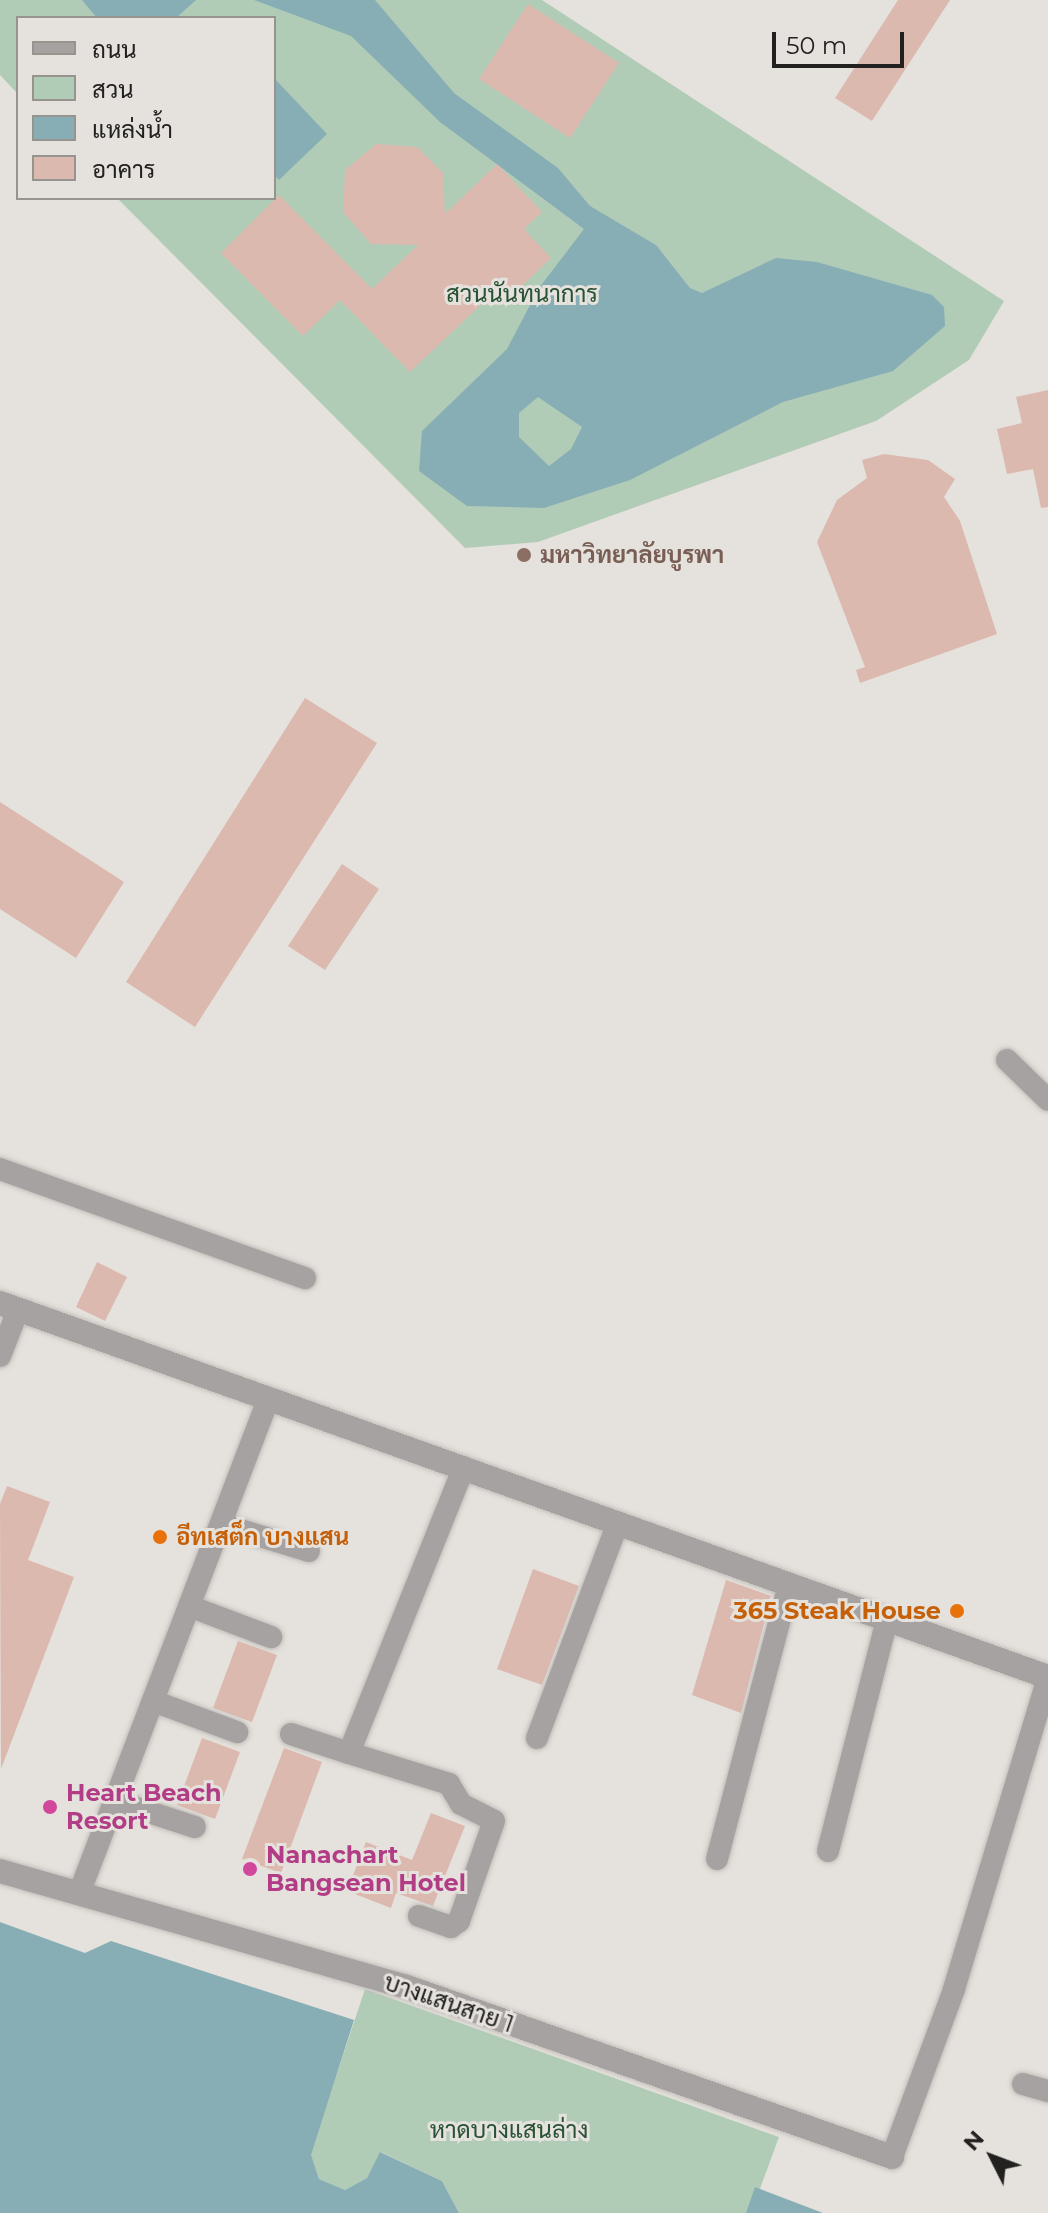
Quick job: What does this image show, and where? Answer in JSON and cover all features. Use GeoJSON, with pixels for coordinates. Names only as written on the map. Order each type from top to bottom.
{"type":"FeatureCollection","features":[{"type":"Feature","properties":{"kind":"street"},"geometry":{"type":"LineString","coordinates":[[1007,1060],[1048,1100]]}},
{"type":"Feature","properties":{"kind":"street"},"geometry":{"type":"LineString","coordinates":[[0,1169],[305,1278]]}},
{"type":"Feature","properties":{"kind":"street"},"geometry":{"type":"LineString","coordinates":[[0,1356],[9,1307],[1048,1677],[954,1989],[892,2157]]}},
{"type":"Feature","properties":{"kind":"street"},"geometry":{"type":"LineString","coordinates":[[80,1891],[268,1400]]}},
{"type":"Feature","properties":{"kind":"street"},"geometry":{"type":"LineString","coordinates":[[349,1753],[464,1467]]}},
{"type":"Feature","properties":{"kind":"street"},"geometry":{"type":"LineString","coordinates":[[537,1738],[618,1523]]}},
{"type":"Feature","properties":{"kind":"street"},"geometry":{"type":"LineString","coordinates":[[221,1524],[309,1551]]}},
{"type":"Feature","properties":{"kind":"street"},"geometry":{"type":"LineString","coordinates":[[717,1859],[789,1584]]}},
{"type":"Feature","properties":{"kind":"street"},"geometry":{"type":"LineString","coordinates":[[189,1606],[271,1637]]}},
{"type":"Feature","properties":{"kind":"street"},"geometry":{"type":"LineString","coordinates":[[828,1851],[887,1619]]}},
{"type":"Feature","properties":{"kind":"street"},"geometry":{"type":"LineString","coordinates":[[153,1701],[237,1732]]}},
{"type":"Feature","properties":{"kind":"street"},"geometry":{"type":"LineString","coordinates":[[291,1734],[449,1784],[461,1804],[494,1821],[459,1921],[448,1926],[419,1916]]}},
{"type":"Feature","properties":{"kind":"street"},"geometry":{"type":"LineString","coordinates":[[115,1801],[195,1827]]}},
{"type":"Feature","properties":{"kind":"street","name":"บางแสนสาย 1"},"geometry":{"type":"LineString","coordinates":[[0,1871],[80,1891],[407,1987],[892,2157]]}},
{"type":"Feature","properties":{"kind":"street"},"geometry":{"type":"LineString","coordinates":[[1023,2084],[1048,2091]]}},
{"type":"Feature","properties":{"kind":"green space","name":"สวนนันทนาการ"},"geometry":{"type":"Polygon","coordinates":[[[0,0],[542,0],[1004,301],[969,360],[876,421],[538,542],[465,548],[119,200],[276,200],[276,16],[16,16],[16,92],[0,75],[0,0]]]}},
{"type":"Feature","properties":{"kind":"green space","name":"หาดบางแสนล่าง"},"geometry":{"type":"Polygon","coordinates":[[[365,1989],[779,2137],[751,2213],[459,2213],[442,2181],[381,2152],[367,2178],[345,2190],[319,2179],[310,2155],[365,1989]]]}},
{"type":"Feature","properties":{"kind":"water"},"geometry":{"type":"Polygon","coordinates":[[[82,0],[196,0],[178,16],[95,16],[82,0]]]}},
{"type":"Feature","properties":{"kind":"water"},"geometry":{"type":"Polygon","coordinates":[[[254,0],[375,0],[454,93],[558,168],[590,206],[656,245],[690,288],[702,293],[776,258],[817,262],[932,295],[944,307],[945,326],[893,371],[783,402],[630,480],[544,508],[467,506],[419,471],[422,431],[507,349],[539,288],[584,229],[440,122],[351,36],[254,0]],[[538,397],[519,413],[519,437],[549,466],[571,449],[582,427],[538,397]]]}},
{"type":"Feature","properties":{"kind":"water"},"geometry":{"type":"Polygon","coordinates":[[[276,80],[327,134],[279,180],[276,177],[276,80]]]}},
{"type":"Feature","properties":{"kind":"water"},"geometry":{"type":"Polygon","coordinates":[[[0,1922],[85,1953],[111,1941],[354,2020],[311,2155],[319,2179],[345,2190],[367,2178],[380,2152],[442,2181],[459,2213],[0,2213],[0,1922]]]}},
{"type":"Feature","properties":{"kind":"water"},"geometry":{"type":"Polygon","coordinates":[[[755,2187],[823,2213],[746,2213],[755,2187]]]}},
{"type":"Feature","properties":{"kind":"building"},"geometry":{"type":"Polygon","coordinates":[[[898,0],[950,0],[872,121],[835,98],[898,0]]]}},
{"type":"Feature","properties":{"kind":"building"},"geometry":{"type":"Polygon","coordinates":[[[528,4],[619,63],[570,138],[479,79],[528,4]]]}},
{"type":"Feature","properties":{"kind":"building"},"geometry":{"type":"Polygon","coordinates":[[[376,144],[417,147],[443,173],[445,214],[497,164],[542,212],[524,229],[551,258],[503,304],[492,294],[410,372],[340,300],[303,336],[221,253],[279,195],[372,289],[418,245],[371,244],[343,212],[345,170],[376,144]]]}},
{"type":"Feature","properties":{"kind":"building"},"geometry":{"type":"Polygon","coordinates":[[[1048,390],[1048,507],[1041,508],[1033,469],[1007,474],[997,429],[1022,423],[1016,397],[1048,390]]]}},
{"type":"Feature","properties":{"kind":"building"},"geometry":{"type":"Polygon","coordinates":[[[884,454],[928,460],[955,479],[944,497],[960,521],[997,634],[860,683],[856,670],[865,667],[817,542],[837,500],[867,478],[862,460],[884,454]]]}},
{"type":"Feature","properties":{"kind":"building"},"geometry":{"type":"Polygon","coordinates":[[[305,698],[377,743],[195,1027],[126,982],[305,698]]]}},
{"type":"Feature","properties":{"kind":"building"},"geometry":{"type":"Polygon","coordinates":[[[0,802],[124,882],[76,958],[0,909],[0,802]]]}},
{"type":"Feature","properties":{"kind":"building"},"geometry":{"type":"Polygon","coordinates":[[[342,864],[379,889],[325,970],[288,946],[342,864]]]}},
{"type":"Feature","properties":{"kind":"building"},"geometry":{"type":"Polygon","coordinates":[[[97,1262],[127,1277],[105,1321],[76,1307],[97,1262]]]}},
{"type":"Feature","properties":{"kind":"building"},"geometry":{"type":"Polygon","coordinates":[[[7,1486],[50,1502],[28,1560],[74,1577],[1,1769],[0,1504],[7,1486]]]}},
{"type":"Feature","properties":{"kind":"building"},"geometry":{"type":"Polygon","coordinates":[[[533,1569],[579,1586],[542,1685],[497,1669],[533,1569]]]}},
{"type":"Feature","properties":{"kind":"building"},"geometry":{"type":"Polygon","coordinates":[[[726,1580],[771,1596],[741,1713],[692,1695],[726,1580]]]}},
{"type":"Feature","properties":{"kind":"building"},"geometry":{"type":"Polygon","coordinates":[[[238,1641],[277,1655],[252,1722],[213,1708],[238,1641]]]}},
{"type":"Feature","properties":{"kind":"building"},"geometry":{"type":"Polygon","coordinates":[[[202,1738],[240,1752],[215,1819],[177,1805],[202,1738]]]}},
{"type":"Feature","properties":{"kind":"building"},"geometry":{"type":"Polygon","coordinates":[[[284,1748],[322,1762],[281,1873],[242,1859],[284,1748]]]}},
{"type":"Feature","properties":{"kind":"building"},"geometry":{"type":"Polygon","coordinates":[[[431,1813],[465,1826],[433,1906],[396,1893],[391,1908],[347,1891],[366,1842],[412,1860],[431,1813]]]}},
{"type":"Feature","properties":{"kind":"place","name":"มหาวิทยาลัยบูรพา"},"geometry":{"type":"Point","coordinates":[524,555]}},
{"type":"Feature","properties":{"kind":"place","name":"อีทเสต็ก บางแสน"},"geometry":{"type":"Point","coordinates":[160,1537]}},
{"type":"Feature","properties":{"kind":"place","name":"365 Steak House"},"geometry":{"type":"Point","coordinates":[957,1611]}},
{"type":"Feature","properties":{"kind":"place","name":"Heart Beach Resort"},"geometry":{"type":"Point","coordinates":[50,1807]}},
{"type":"Feature","properties":{"kind":"place","name":"Nanachart Bangsean Hotel"},"geometry":{"type":"Point","coordinates":[250,1869]}}]}
